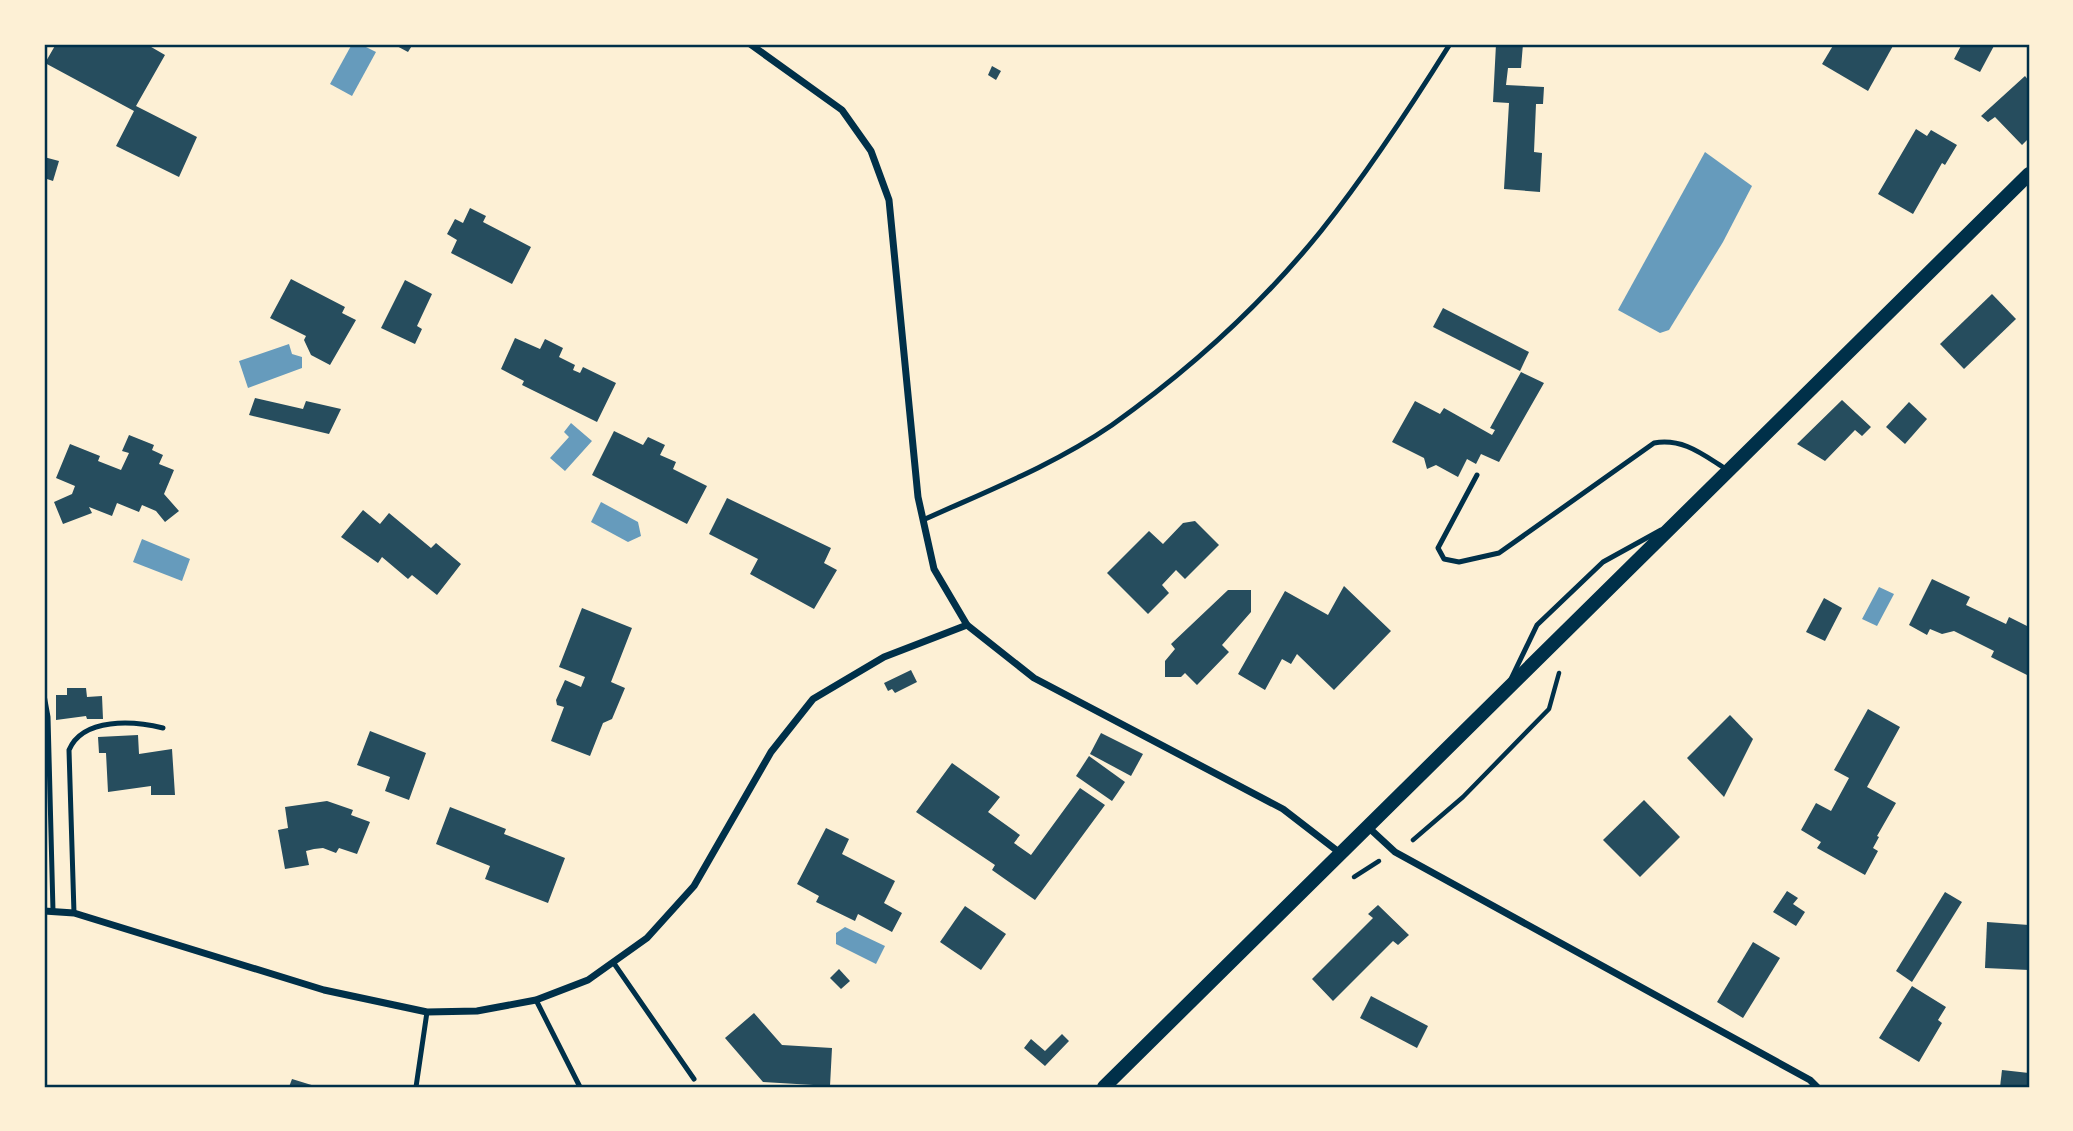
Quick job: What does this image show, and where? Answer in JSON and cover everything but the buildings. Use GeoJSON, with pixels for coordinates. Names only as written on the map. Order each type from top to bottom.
{"type":"FeatureCollection","features":[{"type":"Feature","properties":{"kind":"main road"},"geometry":{"type":"LineString","coordinates":[[1104,1087],[2029,174]]}},
{"type":"Feature","properties":{"kind":"street"},"geometry":{"type":"LineString","coordinates":[[750,44],[842,110],[871,151],[890,200],[923,520],[934,569],[967,625],[1034,678],[1283,809],[1340,853]]}},
{"type":"Feature","properties":{"kind":"street"},"geometry":{"type":"LineString","coordinates":[[44,911],[74,913],[324,990],[427,1012],[477,1011],[536,1000],[588,980],[613,962],[647,937],[694,886],[771,752],[813,699],[884,657],[967,625]]}},
{"type":"Feature","properties":{"kind":"street"},"geometry":{"type":"LineString","coordinates":[[1367,827],[1395,852],[1810,1080],[1817,1087]]}},
{"type":"Feature","properties":{"kind":"lane"},"geometry":{"type":"LineString","coordinates":[[923,520],[1051,461],[1111,425],[1231,326],[1262,298],[1321,231],[1397,127],[1450,44]]}},
{"type":"Feature","properties":{"kind":"lane"},"geometry":{"type":"LineString","coordinates":[[1477,475],[1440,542],[1438,548],[1444,559],[1459,562],[1499,553],[1654,443],[1668,440],[1685,444],[1729,471]]}},
{"type":"Feature","properties":{"kind":"lane"},"geometry":{"type":"LineString","coordinates":[[1505,691],[1537,625],[1604,562],[1679,519]]}},
{"type":"Feature","properties":{"kind":"lane"},"geometry":{"type":"LineString","coordinates":[[44,695],[48,717],[53,911]]}},
{"type":"Feature","properties":{"kind":"lane"},"geometry":{"type":"LineString","coordinates":[[74,913],[69,750],[72,742],[81,733],[92,728],[128,723],[163,728]]}},
{"type":"Feature","properties":{"kind":"lane"},"geometry":{"type":"LineString","coordinates":[[613,962],[694,1080]]}},
{"type":"Feature","properties":{"kind":"lane"},"geometry":{"type":"LineString","coordinates":[[536,1000],[580,1087]]}},
{"type":"Feature","properties":{"kind":"lane"},"geometry":{"type":"LineString","coordinates":[[416,1087],[427,1012]]}},
{"type":"Feature","properties":{"kind":"water"},"geometry":{"type":"Polygon","coordinates":[[[352,44],[360,44],[376,52],[352,96],[330,84],[352,44]]]}},
{"type":"Feature","properties":{"kind":"water"},"geometry":{"type":"Polygon","coordinates":[[[1705,152],[1752,186],[1723,242],[1669,330],[1660,333],[1618,310],[1705,152]]]}},
{"type":"Feature","properties":{"kind":"water"},"geometry":{"type":"Polygon","coordinates":[[[289,344],[292,354],[302,357],[302,368],[248,388],[239,361],[289,344]]]}},
{"type":"Feature","properties":{"kind":"water"},"geometry":{"type":"Polygon","coordinates":[[[571,423],[592,441],[565,471],[550,458],[569,437],[564,432],[571,423]]]}},
{"type":"Feature","properties":{"kind":"water"},"geometry":{"type":"Polygon","coordinates":[[[601,502],[638,522],[641,536],[628,542],[591,522],[601,502]]]}},
{"type":"Feature","properties":{"kind":"water"},"geometry":{"type":"Polygon","coordinates":[[[142,539],[190,559],[182,581],[133,562],[142,539]]]}},
{"type":"Feature","properties":{"kind":"water"},"geometry":{"type":"Polygon","coordinates":[[[1879,587],[1894,594],[1877,626],[1862,619],[1879,587]]]}},
{"type":"Feature","properties":{"kind":"water"},"geometry":{"type":"Polygon","coordinates":[[[845,927],[885,946],[876,964],[836,944],[836,933],[845,927]]]}}]}
